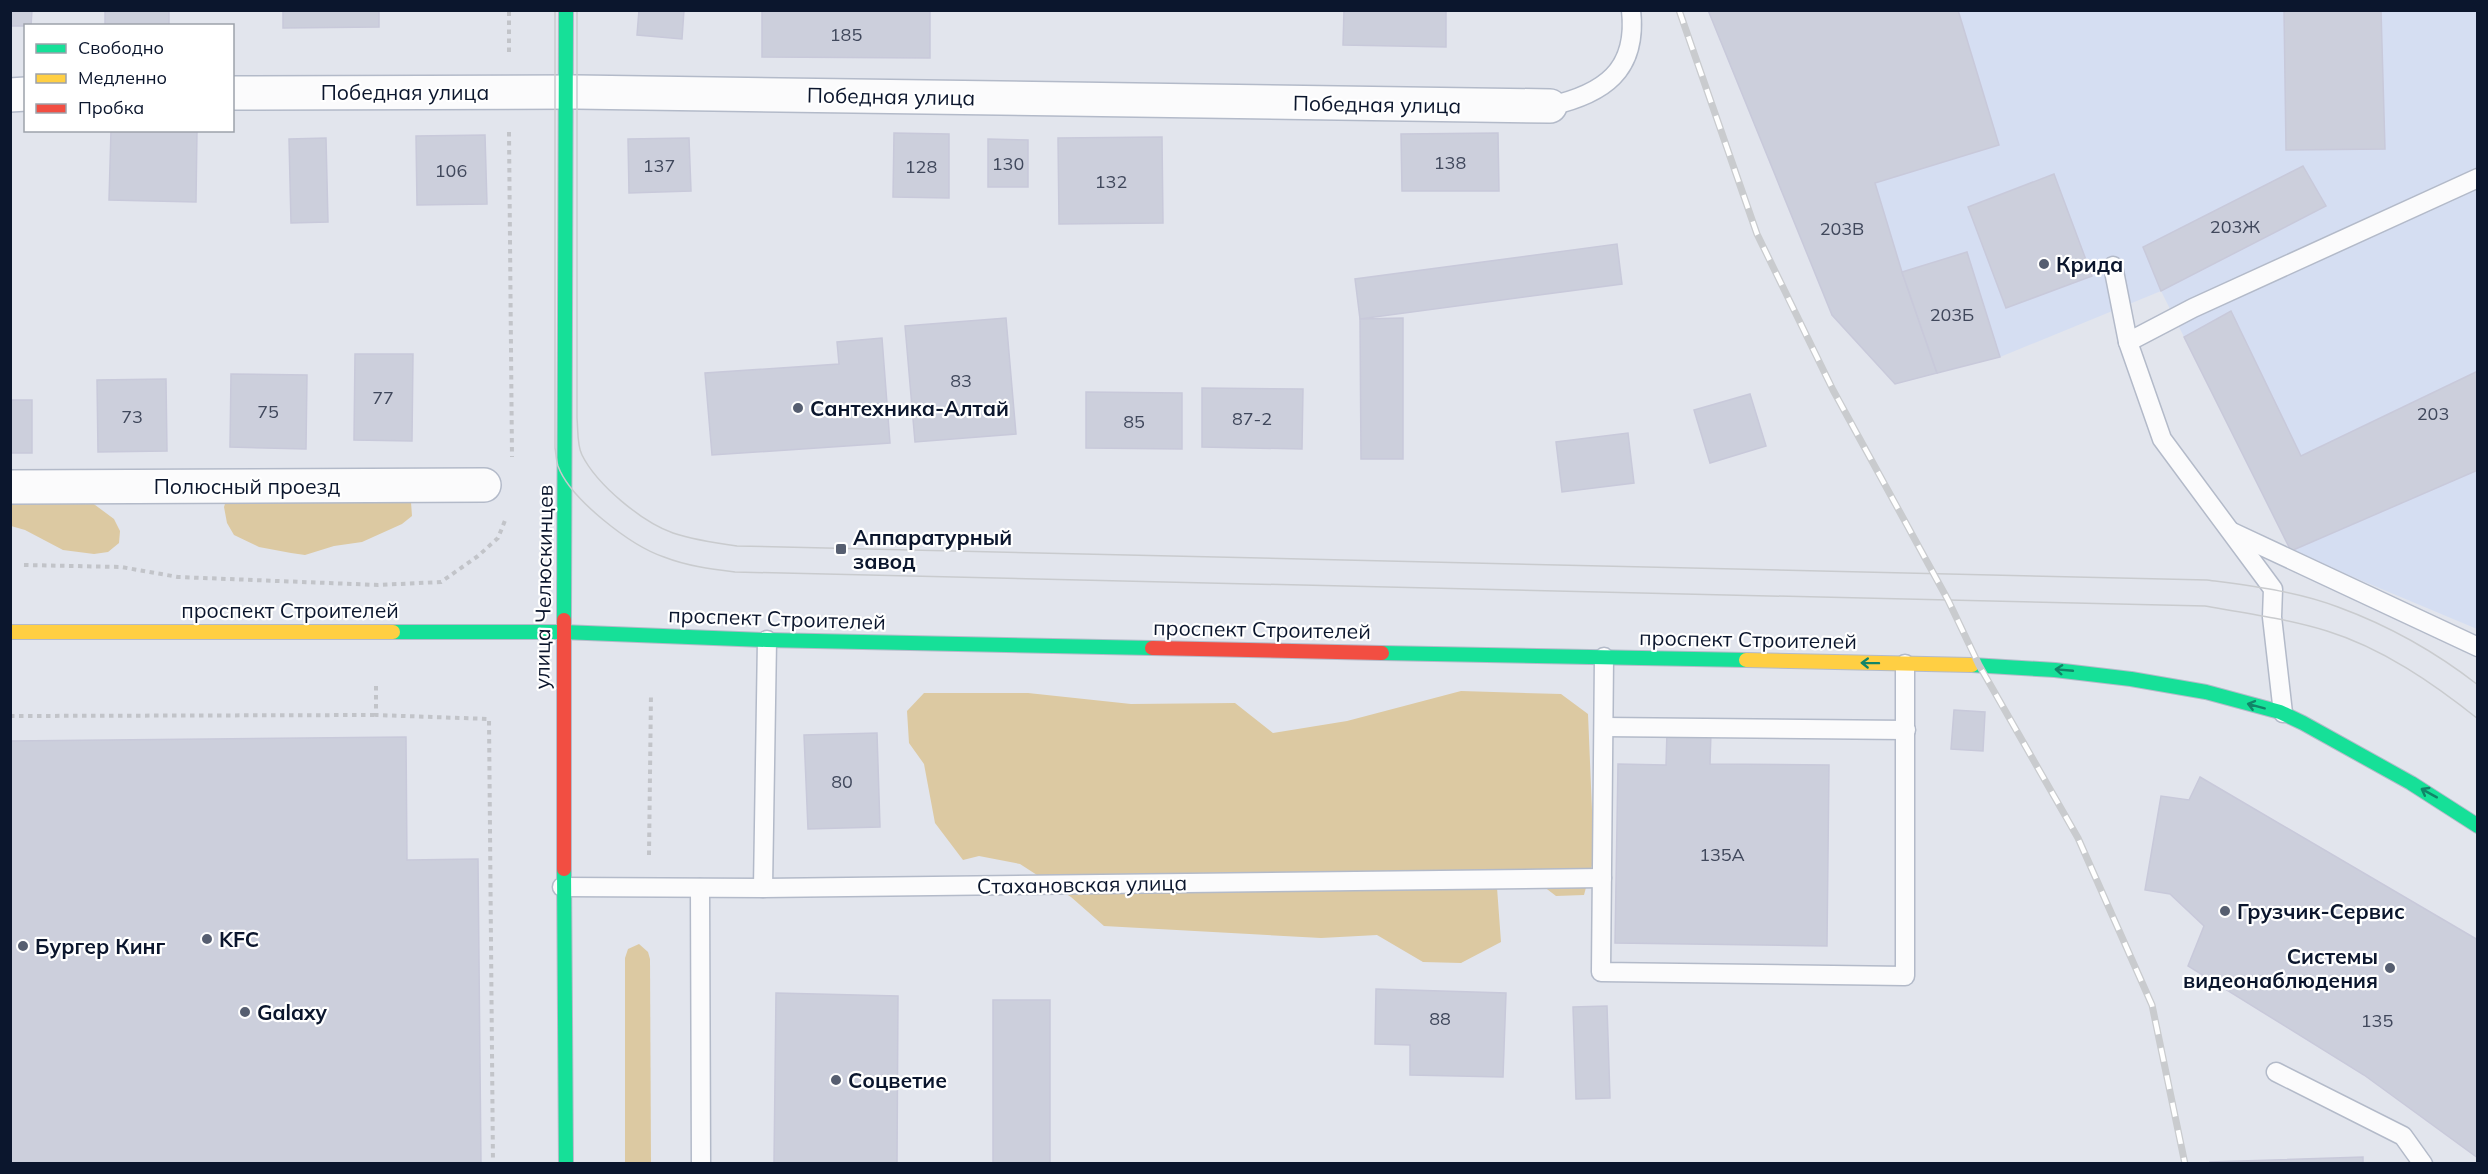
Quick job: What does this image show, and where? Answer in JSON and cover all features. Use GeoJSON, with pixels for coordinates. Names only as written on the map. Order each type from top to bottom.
{"type":"FeatureCollection","features":[{"type":"Feature","properties":{"kind":"main road","name":"улица Челюскинцев"},"geometry":{"type":"LineString","coordinates":[[566,10],[567,367],[562,632],[562,887],[566,1164]]}},
{"type":"Feature","properties":{"kind":"main road","name":"проспект Строителей"},"geometry":{"type":"LineString","coordinates":[[10,632],[562,632],[767,640],[2062,669],[2126,677],[2212,694],[2283,713],[2442,800],[2478,826]]}},
{"type":"Feature","properties":{"kind":"street","name":"Победная улица"},"geometry":{"type":"LineString","coordinates":[[234,93],[509,91],[1550,106]]}},
{"type":"Feature","properties":{"kind":"street","name":"Полюсный проезд"},"geometry":{"type":"LineString","coordinates":[[10,488],[484,486]]}},
{"type":"Feature","properties":{"kind":"lane"},"geometry":{"type":"LineString","coordinates":[[1550,106],[1580,99],[1607,82],[1626,59],[1634,33],[1631,10]]}},
{"type":"Feature","properties":{"kind":"lane"},"geometry":{"type":"LineString","coordinates":[[2128,342],[2193,308],[2478,178]]}},
{"type":"Feature","properties":{"kind":"lane"},"geometry":{"type":"LineString","coordinates":[[2113,266],[2128,342],[2162,439],[2273,589],[2272,617],[2283,713]]}},
{"type":"Feature","properties":{"kind":"lane"},"geometry":{"type":"LineString","coordinates":[[2230,531],[2478,647]]}},
{"type":"Feature","properties":{"kind":"lane"},"geometry":{"type":"LineString","coordinates":[[763,888],[767,640]]}},
{"type":"Feature","properties":{"kind":"lane"},"geometry":{"type":"LineString","coordinates":[[1604,657],[1601,972],[1905,976],[1905,664]]}},
{"type":"Feature","properties":{"kind":"lane"},"geometry":{"type":"LineString","coordinates":[[1604,727],[1906,730]]}},
{"type":"Feature","properties":{"kind":"lane","name":"Стахановская улица"},"geometry":{"type":"LineString","coordinates":[[562,887],[763,888],[1602,878]]}},
{"type":"Feature","properties":{"kind":"lane"},"geometry":{"type":"LineString","coordinates":[[700,888],[701,1164]]}},
{"type":"Feature","properties":{"kind":"lane"},"geometry":{"type":"LineString","coordinates":[[2276,1072],[2403,1136],[2423,1164]]}},
{"type":"Feature","properties":{"kind":"path"},"geometry":{"type":"LineString","coordinates":[[509,10],[512,461]]}},
{"type":"Feature","properties":{"kind":"path"},"geometry":{"type":"LineString","coordinates":[[24,565],[121,567],[178,577],[378,585],[441,582],[478,556],[498,538],[508,514]]}},
{"type":"Feature","properties":{"kind":"path"},"geometry":{"type":"LineString","coordinates":[[376,686],[376,716]]}},
{"type":"Feature","properties":{"kind":"path"},"geometry":{"type":"LineString","coordinates":[[648,888],[651,693]]}},
{"type":"Feature","properties":{"kind":"path"},"geometry":{"type":"LineString","coordinates":[[10,716],[376,716],[489,719],[494,1164]]}},
{"type":"Feature","properties":{"kind":"shaded area"},"geometry":{"type":"Polygon","coordinates":[[[1708,11],[2477,11],[2477,629],[2291,551],[2161,291],[2000,357],[1895,384],[1832,315],[1708,11]]]}},
{"type":"Feature","properties":{"kind":"shaded area"},"geometry":{"type":"Polygon","coordinates":[[[10,488],[83,496],[114,519],[120,531],[119,543],[108,552],[94,554],[63,550],[25,530],[11,526],[10,488]]]}},
{"type":"Feature","properties":{"kind":"shaded area"},"geometry":{"type":"Polygon","coordinates":[[[403,492],[411,502],[412,516],[402,524],[362,542],[334,546],[305,555],[259,547],[234,535],[227,523],[224,507],[228,494],[403,492]]]}},
{"type":"Feature","properties":{"kind":"shaded area"},"geometry":{"type":"Polygon","coordinates":[[[1461,691],[1561,694],[1588,714],[1594,858],[1584,895],[1556,896],[1522,870],[1496,874],[1501,942],[1461,963],[1423,962],[1377,935],[1321,938],[1104,926],[1071,897],[1020,864],[979,856],[963,860],[935,823],[924,764],[909,743],[907,711],[924,693],[1028,693],[1131,704],[1235,703],[1273,733],[1347,721],[1461,691]]]}},
{"type":"Feature","properties":{"kind":"shaded area"},"geometry":{"type":"Polygon","coordinates":[[[639,944],[648,952],[650,959],[651,1163],[625,1163],[625,958],[628,949],[639,944]]]}},
{"type":"Feature","properties":{"kind":"building"},"geometry":{"type":"Polygon","coordinates":[[[10,10],[32,10],[31,24],[10,26],[10,10]]]}},
{"type":"Feature","properties":{"kind":"building"},"geometry":{"type":"Polygon","coordinates":[[[105,10],[169,10],[169,24],[105,24],[105,10]]]}},
{"type":"Feature","properties":{"kind":"building"},"geometry":{"type":"Polygon","coordinates":[[[283,10],[379,10],[379,27],[283,28],[283,10]]]}},
{"type":"Feature","properties":{"kind":"building"},"geometry":{"type":"Polygon","coordinates":[[[639,10],[684,10],[682,39],[637,35],[639,10]]]}},
{"type":"Feature","properties":{"kind":"building"},"geometry":{"type":"Polygon","coordinates":[[[762,10],[930,10],[930,58],[762,57],[762,10]]]}},
{"type":"Feature","properties":{"kind":"building"},"geometry":{"type":"Polygon","coordinates":[[[1344,10],[1446,10],[1446,47],[1343,45],[1344,10]]]}},
{"type":"Feature","properties":{"kind":"building"},"geometry":{"type":"Polygon","coordinates":[[[1708,10],[1958,10],[1999,145],[1875,183],[1902,272],[1937,373],[1895,384],[1832,315],[1708,10]]]}},
{"type":"Feature","properties":{"kind":"building"},"geometry":{"type":"Polygon","coordinates":[[[2284,10],[2381,10],[2385,149],[2286,150],[2284,10]]]}},
{"type":"Feature","properties":{"kind":"building"},"geometry":{"type":"Polygon","coordinates":[[[111,132],[197,132],[196,202],[109,200],[111,132]]]}},
{"type":"Feature","properties":{"kind":"building"},"geometry":{"type":"Polygon","coordinates":[[[894,133],[949,134],[949,198],[893,197],[894,133]]]}},
{"type":"Feature","properties":{"kind":"building"},"geometry":{"type":"Polygon","coordinates":[[[1498,133],[1499,191],[1402,191],[1401,134],[1498,133]]]}},
{"type":"Feature","properties":{"kind":"building"},"geometry":{"type":"Polygon","coordinates":[[[485,135],[487,204],[417,205],[416,136],[485,135]]]}},
{"type":"Feature","properties":{"kind":"building"},"geometry":{"type":"Polygon","coordinates":[[[1162,137],[1163,223],[1059,224],[1058,138],[1162,137]]]}},
{"type":"Feature","properties":{"kind":"building"},"geometry":{"type":"Polygon","coordinates":[[[326,138],[328,222],[291,223],[289,139],[326,138]]]}},
{"type":"Feature","properties":{"kind":"building"},"geometry":{"type":"Polygon","coordinates":[[[689,138],[691,191],[629,193],[628,139],[689,138]]]}},
{"type":"Feature","properties":{"kind":"building"},"geometry":{"type":"Polygon","coordinates":[[[988,139],[1028,140],[1028,187],[988,187],[988,139]]]}},
{"type":"Feature","properties":{"kind":"building"},"geometry":{"type":"Polygon","coordinates":[[[2303,166],[2326,206],[2161,291],[2143,247],[2303,166]]]}},
{"type":"Feature","properties":{"kind":"building"},"geometry":{"type":"Polygon","coordinates":[[[2054,174],[2092,276],[2006,308],[1968,207],[2054,174]]]}},
{"type":"Feature","properties":{"kind":"building"},"geometry":{"type":"Polygon","coordinates":[[[1617,244],[1622,284],[1360,319],[1355,279],[1617,244]]]}},
{"type":"Feature","properties":{"kind":"building"},"geometry":{"type":"Polygon","coordinates":[[[1967,252],[2000,357],[1937,373],[1902,272],[1967,252]]]}},
{"type":"Feature","properties":{"kind":"building"},"geometry":{"type":"Polygon","coordinates":[[[2231,311],[2301,456],[2478,371],[2478,470],[2291,551],[2184,337],[2231,311]]]}},
{"type":"Feature","properties":{"kind":"building"},"geometry":{"type":"Polygon","coordinates":[[[1006,318],[1016,434],[915,442],[905,326],[1006,318]]]}},
{"type":"Feature","properties":{"kind":"building"},"geometry":{"type":"Polygon","coordinates":[[[1403,318],[1403,459],[1361,459],[1360,319],[1403,318]]]}},
{"type":"Feature","properties":{"kind":"building","name":"Сантехника-Алтай"},"geometry":{"type":"Polygon","coordinates":[[[882,338],[890,443],[712,455],[705,373],[839,364],[837,342],[882,338]]]}},
{"type":"Feature","properties":{"kind":"building"},"geometry":{"type":"Polygon","coordinates":[[[355,354],[413,354],[412,441],[354,440],[355,354]]]}},
{"type":"Feature","properties":{"kind":"building"},"geometry":{"type":"Polygon","coordinates":[[[231,374],[307,375],[306,449],[230,447],[231,374]]]}},
{"type":"Feature","properties":{"kind":"building"},"geometry":{"type":"Polygon","coordinates":[[[166,379],[167,451],[98,452],[97,380],[166,379]]]}},
{"type":"Feature","properties":{"kind":"building"},"geometry":{"type":"Polygon","coordinates":[[[1202,388],[1303,389],[1302,449],[1202,447],[1202,388]]]}},
{"type":"Feature","properties":{"kind":"building"},"geometry":{"type":"Polygon","coordinates":[[[1086,392],[1182,393],[1182,449],[1086,448],[1086,392]]]}},
{"type":"Feature","properties":{"kind":"building"},"geometry":{"type":"Polygon","coordinates":[[[1750,394],[1766,446],[1710,463],[1694,410],[1750,394]]]}},
{"type":"Feature","properties":{"kind":"building"},"geometry":{"type":"Polygon","coordinates":[[[10,400],[32,400],[32,453],[10,453],[10,400]]]}},
{"type":"Feature","properties":{"kind":"building"},"geometry":{"type":"Polygon","coordinates":[[[1628,433],[1634,483],[1562,492],[1556,442],[1628,433]]]}},
{"type":"Feature","properties":{"kind":"building"},"geometry":{"type":"Polygon","coordinates":[[[1954,710],[1985,712],[1983,751],[1951,749],[1954,710]]]}},
{"type":"Feature","properties":{"kind":"building"},"geometry":{"type":"Polygon","coordinates":[[[1667,732],[1711,732],[1710,764],[1829,765],[1827,946],[1615,943],[1618,764],[1666,765],[1667,732]]]}},
{"type":"Feature","properties":{"kind":"building"},"geometry":{"type":"Polygon","coordinates":[[[877,733],[880,827],[808,829],[804,735],[877,733]]]}},
{"type":"Feature","properties":{"kind":"building","name":"Galaxy"},"geometry":{"type":"Polygon","coordinates":[[[406,737],[407,860],[478,859],[481,1164],[10,1164],[10,741],[406,737]]]}},
{"type":"Feature","properties":{"kind":"building"},"geometry":{"type":"Polygon","coordinates":[[[2200,777],[2478,940],[2478,1158],[2364,1075],[2188,966],[2204,926],[2170,894],[2145,890],[2161,796],[2189,800],[2200,777]]]}},
{"type":"Feature","properties":{"kind":"building"},"geometry":{"type":"Polygon","coordinates":[[[1376,989],[1506,993],[1503,1077],[1410,1075],[1410,1045],[1375,1044],[1376,989]]]}},
{"type":"Feature","properties":{"kind":"building","name":"Соцветие"},"geometry":{"type":"Polygon","coordinates":[[[776,993],[898,996],[897,1164],[774,1164],[776,993]]]}},
{"type":"Feature","properties":{"kind":"building"},"geometry":{"type":"Polygon","coordinates":[[[993,1000],[1050,1000],[1050,1164],[993,1164],[993,1000]]]}},
{"type":"Feature","properties":{"kind":"building"},"geometry":{"type":"Polygon","coordinates":[[[1607,1006],[1610,1098],[1576,1099],[1573,1007],[1607,1006]]]}},
{"type":"Feature","properties":{"kind":"building"},"geometry":{"type":"Polygon","coordinates":[[[2363,1157],[2363,1164],[2210,1164],[2210,1162],[2363,1157]]]}},
{"type":"Feature","properties":{"kind":"tram line"},"geometry":{"type":"LineString","coordinates":[[555,10],[555,448],[557,461],[565,479],[575,493],[603,520],[635,543],[664,557],[690,565],[735,572],[2205,606],[2297,623],[2347,638],[2406,668],[2443,692],[2478,719]]}},
{"type":"Feature","properties":{"kind":"tram line"},"geometry":{"type":"LineString","coordinates":[[577,10],[577,418],[579,447],[589,467],[609,490],[648,520],[673,533],[737,546],[2207,580],[2290,593],[2338,607],[2375,622],[2411,641],[2478,685]]}},
{"type":"Feature","properties":{"kind":"railway"},"geometry":{"type":"LineString","coordinates":[[1679,10],[1757,234],[1833,390],[1948,600],[1979,665],[2078,838],[2152,1005],[2185,1164]]}},
{"type":"Feature","properties":{"kind":"traffic: fast"},"geometry":{"type":"LineString","coordinates":[[564,620],[566,10]]}},
{"type":"Feature","properties":{"kind":"traffic: fast"},"geometry":{"type":"LineString","coordinates":[[393,632],[562,632],[767,640],[1152,648]]}},
{"type":"Feature","properties":{"kind":"traffic: fast"},"geometry":{"type":"LineString","coordinates":[[1382,653],[1746,660]]}},
{"type":"Feature","properties":{"kind":"traffic: fast"},"geometry":{"type":"LineString","coordinates":[[1972,665],[2055,670],[2131,679],[2206,692],[2280,712],[2411,783],[2478,826]]}},
{"type":"Feature","properties":{"kind":"traffic: fast"},"geometry":{"type":"LineString","coordinates":[[564,869],[566,1164]]}},
{"type":"Feature","properties":{"kind":"traffic: slow"},"geometry":{"type":"LineString","coordinates":[[10,632],[393,632]]}},
{"type":"Feature","properties":{"kind":"traffic: slow"},"geometry":{"type":"LineString","coordinates":[[1746,660],[1972,665]]}},
{"type":"Feature","properties":{"kind":"traffic: jam"},"geometry":{"type":"LineString","coordinates":[[564,620],[564,869]]}},
{"type":"Feature","properties":{"kind":"traffic: jam"},"geometry":{"type":"LineString","coordinates":[[1152,648],[1382,653]]}},
{"type":"Feature","properties":{"kind":"place","name":"Крида"},"geometry":{"type":"Point","coordinates":[2044,264]}},
{"type":"Feature","properties":{"kind":"place","name":"Сантехника-Алтай"},"geometry":{"type":"Point","coordinates":[798,408]}},
{"type":"Feature","properties":{"kind":"place","name":"Аппаратурный завод"},"geometry":{"type":"Point","coordinates":[841,549]}},
{"type":"Feature","properties":{"kind":"place","name":"Грузчик-Сервис"},"geometry":{"type":"Point","coordinates":[2225,911]}},
{"type":"Feature","properties":{"kind":"place","name":"KFC"},"geometry":{"type":"Point","coordinates":[207,939]}},
{"type":"Feature","properties":{"kind":"place","name":"Бургер Кинг"},"geometry":{"type":"Point","coordinates":[23,946]}},
{"type":"Feature","properties":{"kind":"place","name":"Системы видеонаблюдения"},"geometry":{"type":"Point","coordinates":[2390,968]}},
{"type":"Feature","properties":{"kind":"place","name":"Galaxy"},"geometry":{"type":"Point","coordinates":[245,1012]}},
{"type":"Feature","properties":{"kind":"place","name":"Соцветие"},"geometry":{"type":"Point","coordinates":[836,1080]}}]}
